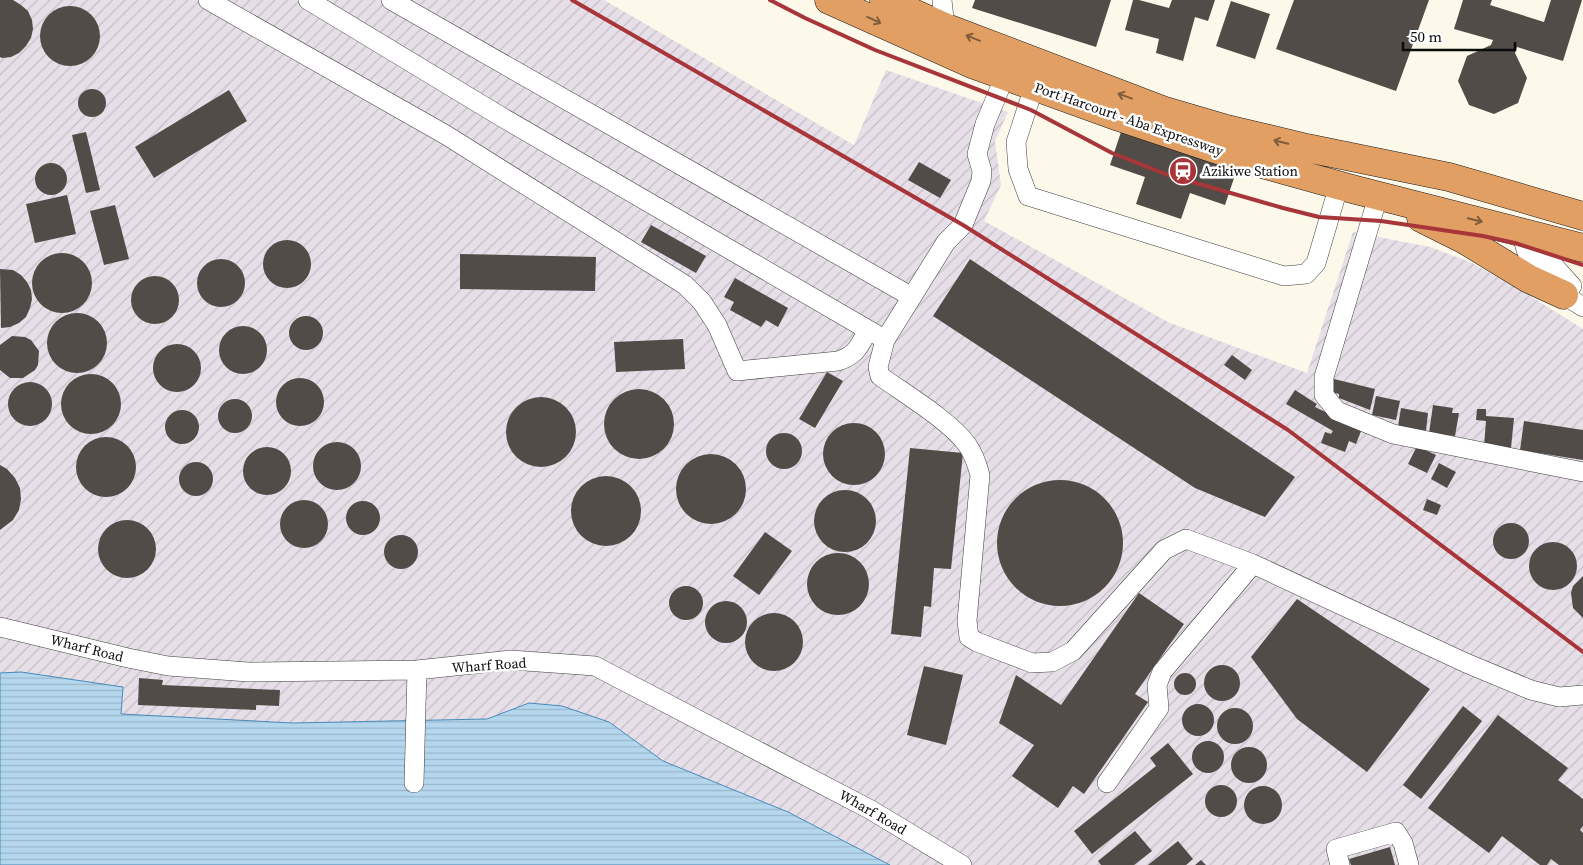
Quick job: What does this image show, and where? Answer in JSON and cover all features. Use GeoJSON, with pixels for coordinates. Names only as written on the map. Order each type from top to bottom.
{"type":"FeatureCollection","features":[{"type":"Feature","properties":{"kind":"highway","name":"Port Harcourt - Aba Expressway"},"geometry":{"type":"LineString","coordinates":[[829,0],[972,64],[1251,161],[1356,192],[1583,248]]}},
{"type":"Feature","properties":{"kind":"highway","name":"Port Harcourt - Aba Expressway"},"geometry":{"type":"LineString","coordinates":[[895,2],[947,28],[1165,111],[1223,128],[1307,148],[1449,178],[1583,216]]}},
{"type":"Feature","properties":{"kind":"highway"},"geometry":{"type":"LineString","coordinates":[[1307,148],[1379,173],[1462,194],[1492,206],[1508,216],[1524,232],[1529,224],[1543,221],[1583,230]]}},
{"type":"Feature","properties":{"kind":"highway"},"geometry":{"type":"LineString","coordinates":[[1356,192],[1416,216],[1465,240],[1529,279],[1577,300]]}},
{"type":"Feature","properties":{"kind":"street"},"geometry":{"type":"LineString","coordinates":[[208,0],[446,135],[685,285],[702,302],[718,325],[737,371],[838,361],[850,357],[868,330]]}},
{"type":"Feature","properties":{"kind":"street"},"geometry":{"type":"LineString","coordinates":[[308,0],[500,116],[885,340]]}},
{"type":"Feature","properties":{"kind":"street"},"geometry":{"type":"LineString","coordinates":[[391,0],[912,297]]}},
{"type":"Feature","properties":{"kind":"street"},"geometry":{"type":"LineString","coordinates":[[942,0],[947,28]]}},
{"type":"Feature","properties":{"kind":"street"},"geometry":{"type":"LineString","coordinates":[[1005,76],[984,124],[977,154],[982,171],[981,181],[963,225],[946,242],[885,340],[878,367],[880,376],[949,426],[968,445],[976,459],[980,474],[967,621],[969,637],[977,642],[1032,663],[1052,662],[1073,651],[1164,550],[1186,539],[1253,564],[1466,663],[1531,690],[1559,697],[1583,695]]}},
{"type":"Feature","properties":{"kind":"street"},"geometry":{"type":"LineString","coordinates":[[1034,87],[1016,142],[1018,169],[1028,196],[1284,276],[1306,274],[1316,263],[1356,192]]}},
{"type":"Feature","properties":{"kind":"street"},"geometry":{"type":"LineString","coordinates":[[1356,192],[1324,377],[1324,394],[1337,411],[1393,434],[1583,472]]}},
{"type":"Feature","properties":{"kind":"street"},"geometry":{"type":"LineString","coordinates":[[1524,232],[1577,300]]}},
{"type":"Feature","properties":{"kind":"street"},"geometry":{"type":"LineString","coordinates":[[1107,783],[1159,708],[1157,686],[1162,672],[1253,564]]}},
{"type":"Feature","properties":{"kind":"street","name":"Wharf Road"},"geometry":{"type":"LineString","coordinates":[[0,627],[168,666],[248,672],[416,670],[511,660],[595,666],[872,810],[962,865]]}},
{"type":"Feature","properties":{"kind":"street"},"geometry":{"type":"LineString","coordinates":[[414,783],[416,670]]}},
{"type":"Feature","properties":{"kind":"street"},"geometry":{"type":"LineString","coordinates":[[1340,865],[1336,849],[1396,832],[1403,843],[1409,865]]}},
{"type":"Feature","properties":{"kind":"shaded area"},"geometry":{"type":"Polygon","coordinates":[[[0,0],[604,0],[854,145],[886,70],[1008,112],[995,141],[1001,185],[984,221],[1170,323],[1307,373],[1353,232],[1430,247],[1470,262],[1514,286],[1583,329],[1583,865],[890,865],[788,812],[663,761],[609,722],[529,703],[487,719],[293,723],[121,714],[123,687],[21,672],[0,673],[0,0]]]}},
{"type":"Feature","properties":{"kind":"water"},"geometry":{"type":"Polygon","coordinates":[[[21,672],[123,687],[121,714],[293,723],[487,719],[529,703],[562,706],[609,722],[663,761],[788,812],[890,865],[0,865],[0,673],[21,672]]]}},
{"type":"Feature","properties":{"kind":"building"},"geometry":{"type":"Polygon","coordinates":[[[0,0],[13,0],[21,5],[28,11],[32,20],[31,38],[19,53],[11,57],[0,57],[0,0]]]}},
{"type":"Feature","properties":{"kind":"building"},"geometry":{"type":"Polygon","coordinates":[[[975,0],[1111,0],[1096,47],[972,8],[975,0]]]}},
{"type":"Feature","properties":{"kind":"building"},"geometry":{"type":"Polygon","coordinates":[[[1133,0],[1169,8],[1172,0],[1215,0],[1208,21],[1195,17],[1183,61],[1156,53],[1159,39],[1125,30],[1133,0]]]}},
{"type":"Feature","properties":{"kind":"building"},"geometry":{"type":"Polygon","coordinates":[[[1294,0],[1429,0],[1396,91],[1276,49],[1294,0]]]}},
{"type":"Feature","properties":{"kind":"building"},"geometry":{"type":"Polygon","coordinates":[[[1463,0],[1492,0],[1490,5],[1544,22],[1551,0],[1582,0],[1563,61],[1517,47],[1515,53],[1527,78],[1518,103],[1494,114],[1469,105],[1458,81],[1467,56],[1491,45],[1493,40],[1454,29],[1463,0]]]}},
{"type":"Feature","properties":{"kind":"building"},"geometry":{"type":"Polygon","coordinates":[[[1231,1],[1270,14],[1255,59],[1216,46],[1231,1]]]}},
{"type":"Feature","properties":{"kind":"building"},"geometry":{"type":"Polygon","coordinates":[[[70,6],[86,11],[91,15],[95,20],[100,36],[95,52],[91,57],[86,61],[70,66],[54,61],[49,57],[45,52],[40,36],[45,20],[49,15],[54,11],[70,6]]]}},
{"type":"Feature","properties":{"kind":"building"},"geometry":{"type":"Polygon","coordinates":[[[92,89],[102,93],[106,103],[102,113],[92,117],[82,113],[78,103],[82,93],[92,89]]]}},
{"type":"Feature","properties":{"kind":"building"},"geometry":{"type":"Polygon","coordinates":[[[229,90],[247,121],[154,178],[135,147],[229,90]]]}},
{"type":"Feature","properties":{"kind":"building","name":"Azikiwe Station"},"geometry":{"type":"Polygon","coordinates":[[[1122,129],[1238,166],[1225,205],[1190,193],[1181,219],[1136,204],[1145,177],[1110,165],[1122,129]]]}},
{"type":"Feature","properties":{"kind":"building"},"geometry":{"type":"Polygon","coordinates":[[[86,132],[100,190],[86,193],[72,135],[86,132]]]}},
{"type":"Feature","properties":{"kind":"building"},"geometry":{"type":"Polygon","coordinates":[[[919,162],[951,180],[940,198],[908,180],[919,162]]]}},
{"type":"Feature","properties":{"kind":"building"},"geometry":{"type":"Polygon","coordinates":[[[51,163],[62,168],[67,179],[62,190],[51,195],[40,190],[35,179],[40,168],[51,163]]]}},
{"type":"Feature","properties":{"kind":"building"},"geometry":{"type":"Polygon","coordinates":[[[67,195],[76,234],[35,243],[26,204],[67,195]]]}},
{"type":"Feature","properties":{"kind":"building"},"geometry":{"type":"Polygon","coordinates":[[[115,205],[129,259],[104,265],[90,211],[115,205]]]}},
{"type":"Feature","properties":{"kind":"building"},"geometry":{"type":"Polygon","coordinates":[[[651,225],[706,256],[696,273],[641,242],[651,225]]]}},
{"type":"Feature","properties":{"kind":"building"},"geometry":{"type":"Polygon","coordinates":[[[282,240],[292,240],[301,244],[307,250],[311,264],[307,278],[301,284],[292,288],[282,288],[273,284],[267,278],[263,269],[263,259],[267,250],[273,244],[282,240]]]}},
{"type":"Feature","properties":{"kind":"building"},"geometry":{"type":"Polygon","coordinates":[[[62,253],[78,258],[83,262],[87,267],[92,283],[87,299],[83,304],[78,308],[62,313],[46,308],[41,304],[37,299],[32,283],[37,267],[41,262],[46,258],[62,253]]]}},
{"type":"Feature","properties":{"kind":"building"},"geometry":{"type":"Polygon","coordinates":[[[460,254],[596,257],[595,291],[460,289],[460,254]]]}},
{"type":"Feature","properties":{"kind":"building"},"geometry":{"type":"Polygon","coordinates":[[[216,259],[226,259],[235,263],[241,269],[245,283],[241,297],[235,303],[226,307],[216,307],[207,303],[201,297],[197,288],[197,278],[201,269],[207,263],[216,259]]]}},
{"type":"Feature","properties":{"kind":"building"},"geometry":{"type":"Polygon","coordinates":[[[970,259],[1295,477],[1265,517],[1195,488],[933,316],[970,259]]]}},
{"type":"Feature","properties":{"kind":"building"},"geometry":{"type":"Polygon","coordinates":[[[0,269],[13,270],[21,275],[31,290],[32,299],[26,317],[10,327],[1,328],[0,269]]]}},
{"type":"Feature","properties":{"kind":"building"},"geometry":{"type":"Polygon","coordinates":[[[150,276],[160,276],[169,280],[175,286],[178,291],[178,309],[169,320],[160,324],[150,324],[141,320],[135,314],[131,305],[131,295],[135,286],[141,280],[150,276]]]}},
{"type":"Feature","properties":{"kind":"building"},"geometry":{"type":"Polygon","coordinates":[[[735,278],[788,308],[778,327],[766,320],[761,327],[730,310],[734,302],[724,297],[735,278]]]}},
{"type":"Feature","properties":{"kind":"building"},"geometry":{"type":"Polygon","coordinates":[[[77,313],[93,318],[98,322],[102,327],[107,343],[102,359],[98,364],[93,368],[77,373],[61,368],[56,364],[52,359],[47,343],[52,327],[56,322],[61,318],[77,313]]]}},
{"type":"Feature","properties":{"kind":"building"},"geometry":{"type":"Polygon","coordinates":[[[306,316],[313,317],[318,321],[322,326],[322,340],[318,345],[313,349],[306,350],[299,349],[294,345],[290,340],[289,333],[290,326],[294,321],[299,317],[306,316]]]}},
{"type":"Feature","properties":{"kind":"building"},"geometry":{"type":"Polygon","coordinates":[[[238,326],[248,326],[257,330],[263,336],[267,350],[263,364],[257,370],[248,374],[238,374],[229,370],[223,364],[219,355],[219,345],[223,336],[229,330],[238,326]]]}},
{"type":"Feature","properties":{"kind":"building"},"geometry":{"type":"Polygon","coordinates":[[[12,336],[25,337],[31,340],[39,351],[38,365],[35,370],[23,378],[10,378],[0,370],[0,345],[12,336]]]}},
{"type":"Feature","properties":{"kind":"building"},"geometry":{"type":"Polygon","coordinates":[[[683,339],[685,369],[616,372],[614,342],[683,339]]]}},
{"type":"Feature","properties":{"kind":"building"},"geometry":{"type":"Polygon","coordinates":[[[172,344],[182,344],[191,348],[197,354],[201,368],[197,382],[191,388],[182,392],[172,392],[163,388],[157,382],[153,373],[153,363],[157,354],[163,348],[172,344]]]}},
{"type":"Feature","properties":{"kind":"building"},"geometry":{"type":"Polygon","coordinates":[[[1232,355],[1252,370],[1245,380],[1224,365],[1232,355]]]}},
{"type":"Feature","properties":{"kind":"building"},"geometry":{"type":"Polygon","coordinates":[[[827,372],[843,381],[815,428],[799,419],[827,372]]]}},
{"type":"Feature","properties":{"kind":"building"},"geometry":{"type":"Polygon","coordinates":[[[91,374],[107,379],[112,383],[116,388],[121,404],[116,420],[112,425],[107,429],[91,434],[75,429],[70,425],[66,420],[61,404],[66,388],[70,383],[75,379],[91,374]]]}},
{"type":"Feature","properties":{"kind":"building"},"geometry":{"type":"Polygon","coordinates":[[[295,378],[305,378],[314,382],[320,388],[324,402],[320,416],[314,422],[305,426],[295,426],[286,422],[280,416],[276,407],[276,397],[280,388],[286,382],[295,378]]]}},
{"type":"Feature","properties":{"kind":"building"},"geometry":{"type":"Polygon","coordinates":[[[1334,379],[1375,389],[1370,410],[1339,398],[1339,394],[1331,392],[1334,379]]]}},
{"type":"Feature","properties":{"kind":"building"},"geometry":{"type":"Polygon","coordinates":[[[30,382],[42,386],[48,392],[52,404],[48,416],[42,422],[30,426],[18,422],[12,416],[8,404],[12,392],[18,386],[30,382]]]}},
{"type":"Feature","properties":{"kind":"building"},"geometry":{"type":"Polygon","coordinates":[[[639,389],[652,392],[664,399],[671,411],[674,424],[671,437],[664,449],[652,456],[639,459],[626,456],[614,449],[607,437],[604,424],[607,411],[614,399],[626,392],[639,389]]]}},
{"type":"Feature","properties":{"kind":"building"},"geometry":{"type":"Polygon","coordinates":[[[1295,390],[1317,404],[1315,407],[1338,418],[1363,426],[1356,444],[1349,441],[1345,452],[1321,443],[1325,432],[1331,434],[1333,431],[1286,404],[1295,390]]]}},
{"type":"Feature","properties":{"kind":"building"},"geometry":{"type":"Polygon","coordinates":[[[1376,396],[1400,401],[1396,420],[1372,415],[1376,396]]]}},
{"type":"Feature","properties":{"kind":"building"},"geometry":{"type":"Polygon","coordinates":[[[541,397],[554,400],[566,407],[573,419],[576,432],[573,445],[566,457],[554,464],[541,467],[528,464],[516,457],[509,445],[506,432],[509,419],[516,407],[528,400],[541,397]]]}},
{"type":"Feature","properties":{"kind":"building"},"geometry":{"type":"Polygon","coordinates":[[[235,399],[242,400],[247,404],[251,409],[251,423],[247,428],[242,432],[235,433],[228,432],[223,428],[219,423],[218,416],[219,409],[223,404],[228,400],[235,399]]]}},
{"type":"Feature","properties":{"kind":"building"},"geometry":{"type":"Polygon","coordinates":[[[1433,405],[1453,408],[1452,413],[1459,413],[1455,436],[1429,433],[1433,405]]]}},
{"type":"Feature","properties":{"kind":"building"},"geometry":{"type":"Polygon","coordinates":[[[1401,408],[1428,413],[1426,431],[1398,426],[1401,408]]]}},
{"type":"Feature","properties":{"kind":"building"},"geometry":{"type":"Polygon","coordinates":[[[1477,409],[1486,409],[1486,416],[1514,418],[1511,448],[1484,446],[1486,421],[1476,420],[1477,409]]]}},
{"type":"Feature","properties":{"kind":"building"},"geometry":{"type":"Polygon","coordinates":[[[182,410],[189,411],[194,415],[198,420],[198,434],[194,439],[189,443],[182,444],[175,443],[170,439],[166,434],[165,427],[166,420],[170,415],[175,411],[182,410]]]}},
{"type":"Feature","properties":{"kind":"building"},"geometry":{"type":"Polygon","coordinates":[[[1524,421],[1583,430],[1583,460],[1520,450],[1524,421]]]}},
{"type":"Feature","properties":{"kind":"building"},"geometry":{"type":"Polygon","coordinates":[[[854,423],[871,428],[876,432],[880,437],[885,454],[880,471],[876,476],[871,480],[854,485],[837,480],[832,476],[828,471],[823,454],[828,437],[832,432],[837,428],[854,423]]]}},
{"type":"Feature","properties":{"kind":"building"},"geometry":{"type":"Polygon","coordinates":[[[784,433],[796,439],[802,451],[796,463],[784,469],[772,463],[766,451],[772,439],[784,433]]]}},
{"type":"Feature","properties":{"kind":"building"},"geometry":{"type":"Polygon","coordinates":[[[106,437],[122,442],[127,446],[131,451],[136,467],[131,483],[127,488],[122,492],[106,497],[90,492],[85,488],[81,483],[76,467],[81,451],[85,446],[90,442],[106,437]]]}},
{"type":"Feature","properties":{"kind":"building"},"geometry":{"type":"Polygon","coordinates":[[[332,442],[342,442],[351,446],[357,452],[360,457],[360,475],[351,486],[342,490],[332,490],[323,486],[317,480],[313,471],[313,461],[317,452],[323,446],[332,442]]]}},
{"type":"Feature","properties":{"kind":"building"},"geometry":{"type":"Polygon","coordinates":[[[1417,446],[1436,455],[1427,473],[1408,464],[1417,446]]]}},
{"type":"Feature","properties":{"kind":"building"},"geometry":{"type":"Polygon","coordinates":[[[262,447],[272,447],[281,451],[287,457],[291,471],[287,485],[281,491],[272,495],[262,495],[253,491],[247,485],[243,476],[243,466],[247,457],[253,451],[262,447]]]}},
{"type":"Feature","properties":{"kind":"building"},"geometry":{"type":"Polygon","coordinates":[[[910,448],[963,453],[951,569],[934,568],[931,607],[924,606],[921,637],[891,634],[910,448]]]}},
{"type":"Feature","properties":{"kind":"building"},"geometry":{"type":"Polygon","coordinates":[[[711,454],[724,457],[736,464],[743,476],[746,489],[743,502],[736,514],[724,521],[711,524],[698,521],[686,514],[679,502],[676,489],[679,476],[686,464],[698,457],[711,454]]]}},
{"type":"Feature","properties":{"kind":"building"},"geometry":{"type":"Polygon","coordinates":[[[196,462],[203,463],[208,467],[212,472],[212,486],[208,491],[203,495],[196,496],[189,495],[184,491],[180,486],[179,479],[180,472],[184,467],[189,463],[196,462]]]}},
{"type":"Feature","properties":{"kind":"building"},"geometry":{"type":"Polygon","coordinates":[[[1439,463],[1456,472],[1447,488],[1431,479],[1439,463]]]}},
{"type":"Feature","properties":{"kind":"building"},"geometry":{"type":"Polygon","coordinates":[[[0,465],[7,469],[15,478],[20,488],[21,499],[19,510],[13,520],[0,530],[0,465]]]}},
{"type":"Feature","properties":{"kind":"building"},"geometry":{"type":"Polygon","coordinates":[[[606,476],[619,479],[631,486],[638,498],[641,511],[638,524],[631,536],[619,543],[606,546],[593,543],[581,536],[574,524],[571,511],[574,498],[581,486],[593,479],[606,476]]]}},
{"type":"Feature","properties":{"kind":"building"},"geometry":{"type":"Polygon","coordinates":[[[1060,480],[1084,485],[1104,499],[1118,519],[1123,543],[1118,567],[1104,587],[1084,601],[1060,606],[1036,601],[1016,587],[1002,567],[997,543],[1002,519],[1016,499],[1036,485],[1060,480]]]}},
{"type":"Feature","properties":{"kind":"building"},"geometry":{"type":"Polygon","coordinates":[[[845,490],[857,493],[867,499],[873,509],[876,521],[873,533],[867,543],[857,549],[845,552],[833,549],[823,543],[817,533],[814,521],[817,509],[823,499],[833,493],[845,490]]]}},
{"type":"Feature","properties":{"kind":"building"},"geometry":{"type":"Polygon","coordinates":[[[1427,499],[1441,505],[1437,515],[1423,510],[1427,499]]]}},
{"type":"Feature","properties":{"kind":"building"},"geometry":{"type":"Polygon","coordinates":[[[299,500],[309,500],[318,504],[324,510],[328,524],[324,538],[318,544],[309,548],[299,548],[290,544],[284,538],[280,529],[280,519],[284,510],[290,504],[299,500]]]}},
{"type":"Feature","properties":{"kind":"building"},"geometry":{"type":"Polygon","coordinates":[[[363,501],[370,502],[375,506],[379,511],[379,525],[375,530],[370,534],[363,535],[356,534],[351,530],[347,525],[346,518],[347,511],[351,506],[356,502],[363,501]]]}},
{"type":"Feature","properties":{"kind":"building"},"geometry":{"type":"Polygon","coordinates":[[[127,520],[138,522],[151,533],[156,549],[154,560],[143,573],[127,578],[116,576],[103,565],[98,549],[100,538],[111,525],[127,520]]]}},
{"type":"Feature","properties":{"kind":"building"},"geometry":{"type":"Polygon","coordinates":[[[1511,523],[1518,524],[1524,528],[1528,534],[1528,548],[1524,554],[1518,558],[1511,559],[1504,558],[1498,554],[1494,548],[1493,541],[1494,534],[1498,528],[1504,524],[1511,523]]]}},
{"type":"Feature","properties":{"kind":"building"},"geometry":{"type":"Polygon","coordinates":[[[765,532],[792,551],[759,595],[733,576],[765,532]]]}},
{"type":"Feature","properties":{"kind":"building"},"geometry":{"type":"Polygon","coordinates":[[[401,535],[408,536],[413,540],[417,545],[417,559],[413,564],[408,568],[401,569],[394,568],[389,564],[385,559],[384,552],[385,545],[389,540],[394,536],[401,535]]]}},
{"type":"Feature","properties":{"kind":"building"},"geometry":{"type":"Polygon","coordinates":[[[1553,542],[1562,544],[1570,549],[1575,557],[1577,566],[1575,575],[1570,583],[1562,588],[1553,590],[1544,588],[1536,583],[1531,575],[1529,566],[1531,557],[1536,549],[1544,544],[1553,542]]]}},
{"type":"Feature","properties":{"kind":"building"},"geometry":{"type":"Polygon","coordinates":[[[838,553],[850,556],[860,562],[866,572],[869,584],[866,596],[860,606],[850,612],[838,615],[826,612],[816,606],[810,596],[807,584],[810,572],[816,562],[826,556],[838,553]]]}},
{"type":"Feature","properties":{"kind":"building"},"geometry":{"type":"Polygon","coordinates":[[[1583,576],[1583,618],[1573,608],[1571,593],[1573,586],[1583,576]]]}},
{"type":"Feature","properties":{"kind":"building"},"geometry":{"type":"Polygon","coordinates":[[[686,586],[693,587],[698,591],[702,596],[702,610],[698,615],[693,619],[686,620],[679,619],[674,615],[670,610],[669,603],[670,596],[674,591],[679,587],[686,586]]]}},
{"type":"Feature","properties":{"kind":"building"},"geometry":{"type":"Polygon","coordinates":[[[1139,593],[1184,624],[1135,694],[1148,702],[1084,794],[1073,786],[1058,808],[1012,776],[1034,745],[999,723],[1016,675],[1061,705],[1139,593]]]}},
{"type":"Feature","properties":{"kind":"building"},"geometry":{"type":"Polygon","coordinates":[[[1297,599],[1430,689],[1367,772],[1297,719],[1251,657],[1297,599]]]}},
{"type":"Feature","properties":{"kind":"building"},"geometry":{"type":"Polygon","coordinates":[[[726,601],[741,607],[747,622],[741,637],[726,643],[711,637],[705,622],[711,607],[726,601]]]}},
{"type":"Feature","properties":{"kind":"building"},"geometry":{"type":"Polygon","coordinates":[[[774,613],[785,615],[798,626],[803,642],[801,653],[790,666],[774,671],[763,669],[750,658],[745,642],[747,631],[758,618],[774,613]]]}},
{"type":"Feature","properties":{"kind":"building"},"geometry":{"type":"Polygon","coordinates":[[[1222,665],[1229,666],[1235,670],[1239,676],[1239,690],[1235,696],[1229,700],[1222,701],[1215,700],[1209,696],[1205,690],[1204,683],[1205,676],[1209,670],[1215,666],[1222,665]]]}},
{"type":"Feature","properties":{"kind":"building"},"geometry":{"type":"Polygon","coordinates":[[[924,666],[963,675],[946,745],[907,735],[924,666]]]}},
{"type":"Feature","properties":{"kind":"building"},"geometry":{"type":"Polygon","coordinates":[[[1185,673],[1193,676],[1196,684],[1193,692],[1185,695],[1177,692],[1174,684],[1177,676],[1185,673]]]}},
{"type":"Feature","properties":{"kind":"building"},"geometry":{"type":"Polygon","coordinates":[[[139,678],[163,680],[162,685],[280,690],[279,706],[256,705],[256,710],[138,705],[139,678]]]}},
{"type":"Feature","properties":{"kind":"building"},"geometry":{"type":"Polygon","coordinates":[[[1198,704],[1204,705],[1209,709],[1213,714],[1213,726],[1209,731],[1204,735],[1198,736],[1192,735],[1187,731],[1183,726],[1182,720],[1183,714],[1187,709],[1192,705],[1198,704]]]}},
{"type":"Feature","properties":{"kind":"building"},"geometry":{"type":"Polygon","coordinates":[[[1463,706],[1482,721],[1421,799],[1403,785],[1463,706]]]}},
{"type":"Feature","properties":{"kind":"building"},"geometry":{"type":"Polygon","coordinates":[[[1235,708],[1242,709],[1248,713],[1252,719],[1252,733],[1248,739],[1242,743],[1235,744],[1228,743],[1222,739],[1218,733],[1217,726],[1218,719],[1222,713],[1228,709],[1235,708]]]}},
{"type":"Feature","properties":{"kind":"building"},"geometry":{"type":"Polygon","coordinates":[[[1498,715],[1568,768],[1558,780],[1583,799],[1583,826],[1580,830],[1583,833],[1583,865],[1559,865],[1551,859],[1547,865],[1540,865],[1502,836],[1489,853],[1428,808],[1498,715]]]}},
{"type":"Feature","properties":{"kind":"building"},"geometry":{"type":"Polygon","coordinates":[[[1208,741],[1214,742],[1219,746],[1223,751],[1223,763],[1219,768],[1214,772],[1208,773],[1202,772],[1197,768],[1193,763],[1192,757],[1193,751],[1197,746],[1202,742],[1208,741]]]}},
{"type":"Feature","properties":{"kind":"building"},"geometry":{"type":"Polygon","coordinates":[[[1168,743],[1193,774],[1092,854],[1074,831],[1156,766],[1150,758],[1168,743]]]}},
{"type":"Feature","properties":{"kind":"building"},"geometry":{"type":"Polygon","coordinates":[[[1249,747],[1256,748],[1262,752],[1266,758],[1266,772],[1262,778],[1256,782],[1249,783],[1242,782],[1236,778],[1232,772],[1231,765],[1232,758],[1236,752],[1242,748],[1249,747]]]}},
{"type":"Feature","properties":{"kind":"building"},"geometry":{"type":"Polygon","coordinates":[[[1221,785],[1227,786],[1232,790],[1236,795],[1236,807],[1232,812],[1227,816],[1221,817],[1215,816],[1210,812],[1206,807],[1205,801],[1206,795],[1210,790],[1215,786],[1221,785]]]}},
{"type":"Feature","properties":{"kind":"building"},"geometry":{"type":"Polygon","coordinates":[[[1263,786],[1276,792],[1282,805],[1276,818],[1263,824],[1250,818],[1244,805],[1250,792],[1263,786]]]}},
{"type":"Feature","properties":{"kind":"building"},"geometry":{"type":"Polygon","coordinates":[[[1135,831],[1152,851],[1134,865],[1101,865],[1098,861],[1135,831]]]}},
{"type":"Feature","properties":{"kind":"building"},"geometry":{"type":"Polygon","coordinates":[[[1178,841],[1193,859],[1186,865],[1148,865],[1178,841]]]}},
{"type":"Feature","properties":{"kind":"building"},"geometry":{"type":"Polygon","coordinates":[[[1390,847],[1395,865],[1351,865],[1349,859],[1390,847]]]}},
{"type":"Feature","properties":{"kind":"building"},"geometry":{"type":"Polygon","coordinates":[[[1201,860],[1206,865],[1195,865],[1201,860]]]}},
{"type":"Feature","properties":{"kind":"railway"},"geometry":{"type":"LineString","coordinates":[[572,0],[963,225],[1288,430],[1583,652]]}},
{"type":"Feature","properties":{"kind":"railway"},"geometry":{"type":"LineString","coordinates":[[770,0],[875,50],[1031,110],[1112,153],[1168,175],[1319,217],[1381,221],[1483,236],[1515,243],[1583,265]]}},
{"type":"Feature","properties":{"kind":"place","name":"Azikiwe Station"},"geometry":{"type":"Point","coordinates":[1183,171]}}]}
